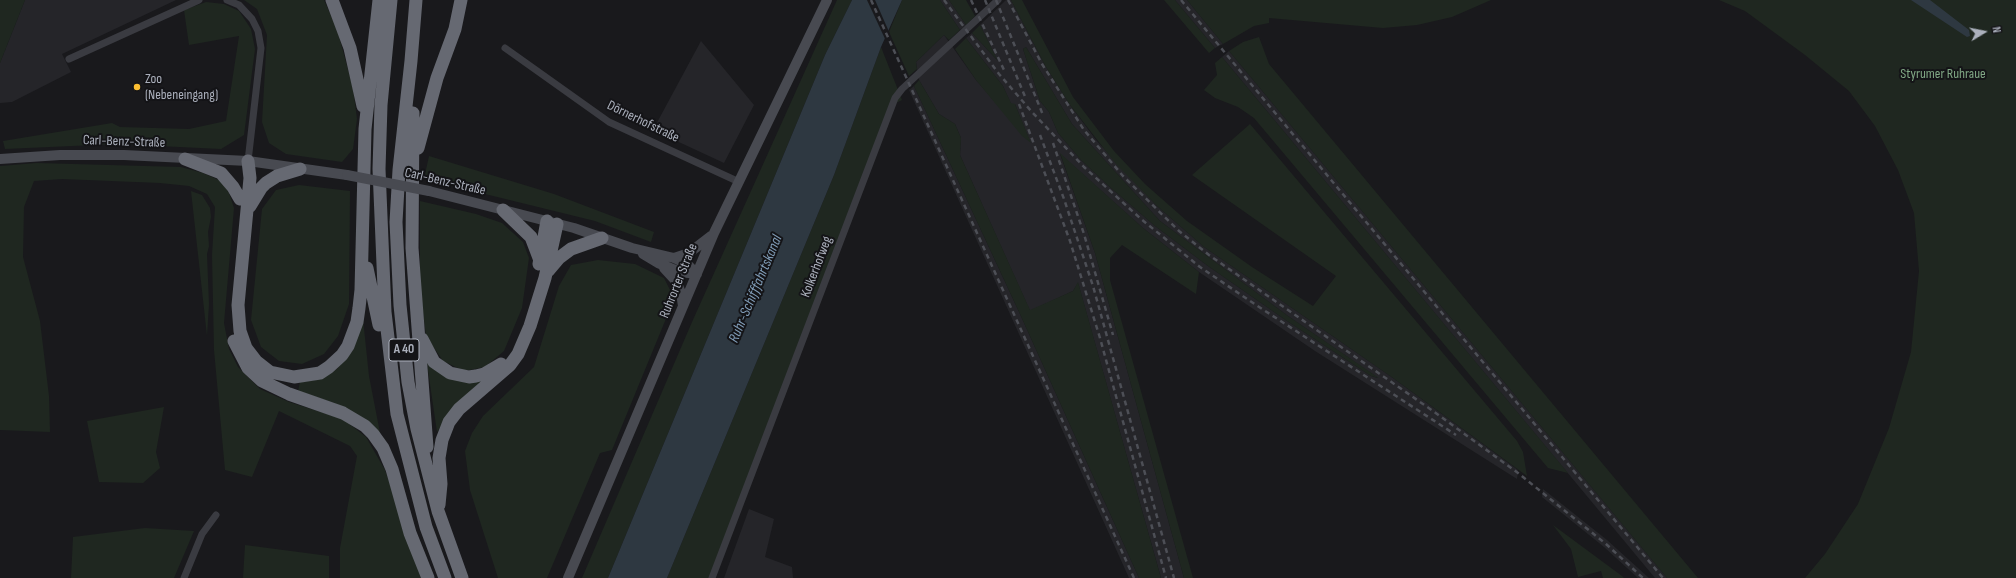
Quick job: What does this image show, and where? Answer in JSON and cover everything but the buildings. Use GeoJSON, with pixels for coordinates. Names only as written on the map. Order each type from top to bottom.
{"type":"FeatureCollection","features":[{"type":"Feature","properties":{"kind":"highway"},"geometry":{"type":"LineString","coordinates":[[332,0],[350,48],[362,98],[365,129]]}},
{"type":"Feature","properties":{"kind":"highway"},"geometry":{"type":"LineString","coordinates":[[248,161],[250,178],[238,305],[240,331],[246,348],[256,361],[270,372],[294,377],[320,373],[334,363],[348,346],[356,322],[361,290],[365,129],[379,0]]}},
{"type":"Feature","properties":{"kind":"highway","name":"A 40"},"geometry":{"type":"LineString","coordinates":[[391,0],[381,97],[379,169],[385,312],[393,392],[426,527],[445,578]]}},
{"type":"Feature","properties":{"kind":"highway","name":"A 40"},"geometry":{"type":"LineString","coordinates":[[416,0],[399,170],[396,247],[408,382],[428,476],[438,511],[462,578]]}},
{"type":"Feature","properties":{"kind":"highway"},"geometry":{"type":"LineString","coordinates":[[412,177],[423,128],[437,78],[455,29],[461,0]]}},
{"type":"Feature","properties":{"kind":"highway"},"geometry":{"type":"LineString","coordinates":[[411,61],[412,248],[416,320],[425,410],[428,476]]}},
{"type":"Feature","properties":{"kind":"highway"},"geometry":{"type":"LineString","coordinates":[[185,159],[221,174],[234,187],[240,199]]}},
{"type":"Feature","properties":{"kind":"highway"},"geometry":{"type":"LineString","coordinates":[[248,161],[243,177],[240,199],[230,312],[232,336],[248,368],[262,381],[289,394],[343,413],[365,426],[373,434],[383,448],[392,469],[410,533],[428,578]]}},
{"type":"Feature","properties":{"kind":"highway"},"geometry":{"type":"LineString","coordinates":[[247,212],[255,197],[266,183],[277,176],[300,169]]}},
{"type":"Feature","properties":{"kind":"highway"},"geometry":{"type":"LineString","coordinates":[[503,210],[531,237],[540,262]]}},
{"type":"Feature","properties":{"kind":"highway"},"geometry":{"type":"LineString","coordinates":[[416,320],[429,354],[442,369],[459,376],[468,377],[484,374],[501,364],[514,346],[531,305],[540,262],[552,223]]}},
{"type":"Feature","properties":{"kind":"highway"},"geometry":{"type":"LineString","coordinates":[[438,511],[441,484],[439,458],[442,440],[449,422],[459,409],[510,365],[518,354],[530,326],[545,278],[552,223]]}},
{"type":"Feature","properties":{"kind":"highway"},"geometry":{"type":"LineString","coordinates":[[363,228],[368,274],[378,323],[385,369],[393,392]]}},
{"type":"Feature","properties":{"kind":"highway"},"geometry":{"type":"LineString","coordinates":[[545,278],[554,263],[564,254],[578,246],[602,238]]}},
{"type":"Feature","properties":{"kind":"main road","name":"Ruhrorter Straße"},"geometry":{"type":"LineString","coordinates":[[568,578],[737,181],[827,0]]}},
{"type":"Feature","properties":{"kind":"main road","name":"Carl-Benz-Straße"},"geometry":{"type":"LineString","coordinates":[[0,159],[84,155],[124,155],[248,161],[347,175],[429,190],[552,223],[632,248],[674,258],[686,264],[697,274]]}},
{"type":"Feature","properties":{"kind":"main road"},"geometry":{"type":"LineString","coordinates":[[674,258],[689,253],[714,233]]}},
{"type":"Feature","properties":{"kind":"main road","name":"Carl-Benz-Straße"},"geometry":{"type":"LineString","coordinates":[[632,248],[658,263],[680,272],[697,274]]}},
{"type":"Feature","properties":{"kind":"main road"},"geometry":{"type":"LineString","coordinates":[[658,263],[671,274],[676,281],[681,293],[683,308]]}},
{"type":"Feature","properties":{"kind":"street"},"geometry":{"type":"LineString","coordinates":[[69,59],[198,0]]}},
{"type":"Feature","properties":{"kind":"street"},"geometry":{"type":"LineString","coordinates":[[227,0],[239,5],[252,19],[258,31],[261,48],[248,161]]}},
{"type":"Feature","properties":{"kind":"street","name":"Kolkerhofweg"},"geometry":{"type":"LineString","coordinates":[[712,578],[896,98],[902,89],[998,0]]}},
{"type":"Feature","properties":{"kind":"street","name":"Dörnerhofstraße"},"geometry":{"type":"LineString","coordinates":[[505,48],[608,122],[737,181]]}},
{"type":"Feature","properties":{"kind":"street"},"geometry":{"type":"LineString","coordinates":[[184,578],[202,534],[216,515]]}},
{"type":"Feature","properties":{"kind":"shaded area"},"geometry":{"type":"Polygon","coordinates":[[[25,0],[176,0],[62,54],[71,72],[12,102],[0,103],[0,63],[25,0]]]}},
{"type":"Feature","properties":{"kind":"shaded area"},"geometry":{"type":"Polygon","coordinates":[[[940,0],[949,0],[966,25],[960,30],[940,0]]]}},
{"type":"Feature","properties":{"kind":"shaded area"},"geometry":{"type":"Polygon","coordinates":[[[1006,0],[1011,0],[1046,67],[1070,105],[1096,140],[1157,206],[1204,247],[1393,378],[1518,470],[1517,479],[1315,351],[1199,272],[1143,228],[1060,154],[1095,253],[1184,578],[1161,578],[1078,283],[1073,291],[1030,311],[960,155],[961,138],[955,124],[939,114],[919,80],[916,62],[944,35],[976,80],[1030,142],[1015,104],[1011,104],[1003,86],[966,38],[972,33],[997,60],[980,25],[1006,0]],[[1026,47],[1023,49],[1040,101],[1049,112],[1058,133],[1081,160],[1155,226],[1208,266],[1287,321],[1371,376],[1378,378],[1288,316],[1160,221],[1072,124],[1026,47]]]}},
{"type":"Feature","properties":{"kind":"shaded area"},"geometry":{"type":"Polygon","coordinates":[[[1175,0],[1187,0],[1223,44],[1215,48],[1175,0]]]}},
{"type":"Feature","properties":{"kind":"shaded area"},"geometry":{"type":"Polygon","coordinates":[[[701,41],[754,105],[724,163],[653,130],[701,41]]]}},
{"type":"Feature","properties":{"kind":"shaded area"},"geometry":{"type":"Polygon","coordinates":[[[1229,51],[1667,578],[1655,578],[1222,57],[1229,51]]]}},
{"type":"Feature","properties":{"kind":"shaded area"},"geometry":{"type":"Polygon","coordinates":[[[914,86],[1020,314],[1139,578],[1129,578],[909,90],[914,86]]]}},
{"type":"Feature","properties":{"kind":"shaded area"},"geometry":{"type":"Polygon","coordinates":[[[1543,489],[1607,540],[1649,578],[1638,578],[1604,547],[1542,497],[1543,489]]]}},
{"type":"Feature","properties":{"kind":"shaded area"},"geometry":{"type":"Polygon","coordinates":[[[749,509],[774,519],[765,557],[792,567],[793,578],[724,578],[749,509]]]}},
{"type":"Feature","properties":{"kind":"green space"},"geometry":{"type":"Polygon","coordinates":[[[0,0],[25,0],[0,63],[0,0]]]}},
{"type":"Feature","properties":{"kind":"green space"},"geometry":{"type":"Polygon","coordinates":[[[244,0],[324,0],[337,29],[353,88],[357,119],[353,149],[342,162],[286,154],[269,143],[262,122],[267,35],[257,9],[244,0]]]}},
{"type":"Feature","properties":{"kind":"green space"},"geometry":{"type":"Polygon","coordinates":[[[837,0],[852,0],[825,55],[608,578],[582,578],[692,322],[837,0]]]}},
{"type":"Feature","properties":{"kind":"green space"},"geometry":{"type":"Polygon","coordinates":[[[902,0],[940,0],[960,30],[949,40],[944,35],[916,62],[917,69],[909,76],[889,32],[902,0]]]}},
{"type":"Feature","properties":{"kind":"green space"},"geometry":{"type":"Polygon","coordinates":[[[949,0],[966,0],[975,16],[966,25],[949,0]]]}},
{"type":"Feature","properties":{"kind":"green space"},"geometry":{"type":"Polygon","coordinates":[[[1011,0],[1022,0],[1073,97],[1114,151],[1145,184],[1187,221],[1252,267],[1313,306],[1336,276],[1192,175],[1250,124],[1517,441],[1523,452],[1527,476],[1393,378],[1204,247],[1157,206],[1116,164],[1070,105],[1046,67],[1011,0]]]}},
{"type":"Feature","properties":{"kind":"green space"},"geometry":{"type":"Polygon","coordinates":[[[1164,0],[1175,0],[1215,48],[1209,53],[1164,0]]]}},
{"type":"Feature","properties":{"kind":"green space"},"geometry":{"type":"Polygon","coordinates":[[[1187,0],[1491,0],[1452,17],[1417,25],[1383,28],[1269,18],[1269,23],[1254,26],[1223,44],[1187,0]]]}},
{"type":"Feature","properties":{"kind":"green space","name":"Styrumer Ruhraue"},"geometry":{"type":"Polygon","coordinates":[[[1719,0],[2016,0],[2016,578],[1805,578],[1825,554],[1858,504],[1889,428],[1911,352],[1919,271],[1914,213],[1898,170],[1875,126],[1849,91],[1805,55],[1745,11],[1719,0]]]}},
{"type":"Feature","properties":{"kind":"green space"},"geometry":{"type":"Polygon","coordinates":[[[206,2],[224,4],[239,11],[251,29],[255,49],[244,135],[221,149],[117,144],[5,149],[3,141],[112,123],[120,127],[189,129],[226,121],[239,36],[189,45],[184,10],[206,2]]]}},
{"type":"Feature","properties":{"kind":"green space"},"geometry":{"type":"Polygon","coordinates":[[[980,25],[998,61],[972,33],[980,25]]]}},
{"type":"Feature","properties":{"kind":"green space"},"geometry":{"type":"Polygon","coordinates":[[[1259,37],[1269,64],[1698,578],[1667,578],[1229,51],[1243,42],[1259,37]]]}},
{"type":"Feature","properties":{"kind":"green space"},"geometry":{"type":"Polygon","coordinates":[[[966,38],[1003,86],[1011,103],[1015,104],[1031,143],[1022,136],[976,80],[955,49],[966,38]]]}},
{"type":"Feature","properties":{"kind":"green space"},"geometry":{"type":"Polygon","coordinates":[[[881,47],[902,100],[896,103],[715,578],[667,578],[834,175],[881,47]]]}},
{"type":"Feature","properties":{"kind":"green space"},"geometry":{"type":"Polygon","coordinates":[[[1026,47],[1072,124],[1160,221],[1288,316],[1379,378],[1371,376],[1287,321],[1208,266],[1155,226],[1081,160],[1058,133],[1049,112],[1040,101],[1023,49],[1026,47]]]}},
{"type":"Feature","properties":{"kind":"green space"},"geometry":{"type":"Polygon","coordinates":[[[1222,57],[1568,473],[1548,468],[1254,118],[1238,107],[1215,98],[1204,90],[1217,75],[1215,63],[1222,57]]]}},
{"type":"Feature","properties":{"kind":"green space"},"geometry":{"type":"Polygon","coordinates":[[[919,80],[939,114],[955,124],[961,138],[960,155],[1030,310],[1073,291],[1078,282],[1161,578],[1139,578],[1020,314],[914,86],[919,80]]]}},
{"type":"Feature","properties":{"kind":"green space"},"geometry":{"type":"Polygon","coordinates":[[[1060,153],[1143,228],[1199,272],[1196,294],[1122,245],[1110,258],[1110,280],[1193,578],[1184,578],[1095,253],[1060,153]]]}},
{"type":"Feature","properties":{"kind":"green space"},"geometry":{"type":"Polygon","coordinates":[[[429,156],[554,194],[654,232],[651,242],[595,221],[424,179],[429,156]]]}},
{"type":"Feature","properties":{"kind":"green space"},"geometry":{"type":"Polygon","coordinates":[[[37,163],[181,167],[203,173],[221,181],[229,193],[234,208],[224,323],[229,349],[238,367],[260,389],[289,402],[343,419],[366,437],[385,470],[423,578],[340,578],[340,548],[357,456],[350,446],[279,411],[252,477],[225,470],[214,350],[212,255],[215,207],[207,194],[189,186],[160,183],[62,179],[34,181],[24,207],[23,257],[40,321],[49,396],[50,432],[0,430],[0,166],[37,163]]]}},
{"type":"Feature","properties":{"kind":"green space"},"geometry":{"type":"Polygon","coordinates":[[[299,185],[350,191],[349,304],[338,336],[324,354],[302,364],[279,361],[261,347],[251,320],[262,209],[276,190],[299,185]]]}},
{"type":"Feature","properties":{"kind":"green space"},"geometry":{"type":"Polygon","coordinates":[[[191,191],[202,195],[210,208],[211,217],[208,232],[209,246],[207,254],[209,304],[207,336],[191,191]]]}},
{"type":"Feature","properties":{"kind":"green space"},"geometry":{"type":"Polygon","coordinates":[[[420,201],[476,214],[502,223],[523,242],[529,258],[522,308],[504,351],[485,367],[464,371],[443,361],[426,336],[420,288],[420,201]]]}},
{"type":"Feature","properties":{"kind":"green space"},"geometry":{"type":"Polygon","coordinates":[[[598,260],[635,264],[664,278],[671,292],[672,304],[612,450],[600,453],[547,578],[498,578],[470,490],[465,451],[472,433],[483,416],[534,367],[559,286],[571,265],[598,260]]]}},
{"type":"Feature","properties":{"kind":"green space"},"geometry":{"type":"Polygon","coordinates":[[[363,319],[369,376],[381,438],[363,419],[334,403],[298,391],[300,382],[321,379],[337,369],[353,350],[363,319]]]}},
{"type":"Feature","properties":{"kind":"green space"},"geometry":{"type":"Polygon","coordinates":[[[426,357],[439,372],[493,375],[447,418],[437,432],[426,357]]]}},
{"type":"Feature","properties":{"kind":"green space"},"geometry":{"type":"Polygon","coordinates":[[[164,407],[156,452],[160,468],[143,483],[99,482],[87,421],[164,407]]]}},
{"type":"Feature","properties":{"kind":"green space"},"geometry":{"type":"Polygon","coordinates":[[[1553,525],[1624,578],[1603,578],[1601,571],[1578,577],[1571,549],[1553,525]]]}},
{"type":"Feature","properties":{"kind":"green space"},"geometry":{"type":"Polygon","coordinates":[[[145,528],[194,531],[174,578],[71,578],[73,537],[145,528]]]}},
{"type":"Feature","properties":{"kind":"green space"},"geometry":{"type":"Polygon","coordinates":[[[245,545],[329,556],[329,578],[243,578],[245,545]]]}},
{"type":"Feature","properties":{"kind":"water","name":"Ruhr-Schifffahrtskanal"},"geometry":{"type":"Polygon","coordinates":[[[852,0],[902,0],[881,47],[834,175],[667,578],[608,578],[825,55],[852,0]]]}},
{"type":"Feature","properties":{"kind":"water"},"geometry":{"type":"Polygon","coordinates":[[[1911,0],[1930,0],[1969,30],[1970,36],[1967,37],[1911,0]]]}},
{"type":"Feature","properties":{"kind":"pier"},"geometry":{"type":"Polygon","coordinates":[[[867,0],[875,0],[890,34],[886,41],[867,0]]]}},
{"type":"Feature","properties":{"kind":"railway"},"geometry":{"type":"LineString","coordinates":[[871,0],[1134,578]]}},
{"type":"Feature","properties":{"kind":"railway"},"geometry":{"type":"LineString","coordinates":[[944,0],[999,74],[1032,112],[1084,167],[1141,219],[1200,267],[1456,435]]}},
{"type":"Feature","properties":{"kind":"railway"},"geometry":{"type":"LineString","coordinates":[[971,0],[1004,70]]}},
{"type":"Feature","properties":{"kind":"railway"},"geometry":{"type":"LineString","coordinates":[[985,0],[1026,99]]}},
{"type":"Feature","properties":{"kind":"railway"},"geometry":{"type":"LineString","coordinates":[[996,0],[1043,115]]}},
{"type":"Feature","properties":{"kind":"railway"},"geometry":{"type":"LineString","coordinates":[[1008,0],[1042,64],[1084,130],[1123,176],[1179,231],[1209,255],[1433,411],[1518,473],[1606,544],[1643,578]]}},
{"type":"Feature","properties":{"kind":"railway"},"geometry":{"type":"LineString","coordinates":[[1181,0],[1663,578]]}},
{"type":"Feature","properties":{"kind":"railway"},"geometry":{"type":"LineString","coordinates":[[1019,104],[1070,241],[1100,338],[1166,578]]}},
{"type":"Feature","properties":{"kind":"railway"},"geometry":{"type":"LineString","coordinates":[[1040,135],[1064,199],[1093,286],[1174,578]]}},
{"type":"Feature","properties":{"kind":"railway"},"geometry":{"type":"LineString","coordinates":[[1053,143],[1084,234],[1113,335]]}},
{"type":"Feature","properties":{"kind":"place","name":"Zoo (Nebeneingang)"},"geometry":{"type":"Point","coordinates":[137,87]}}]}
